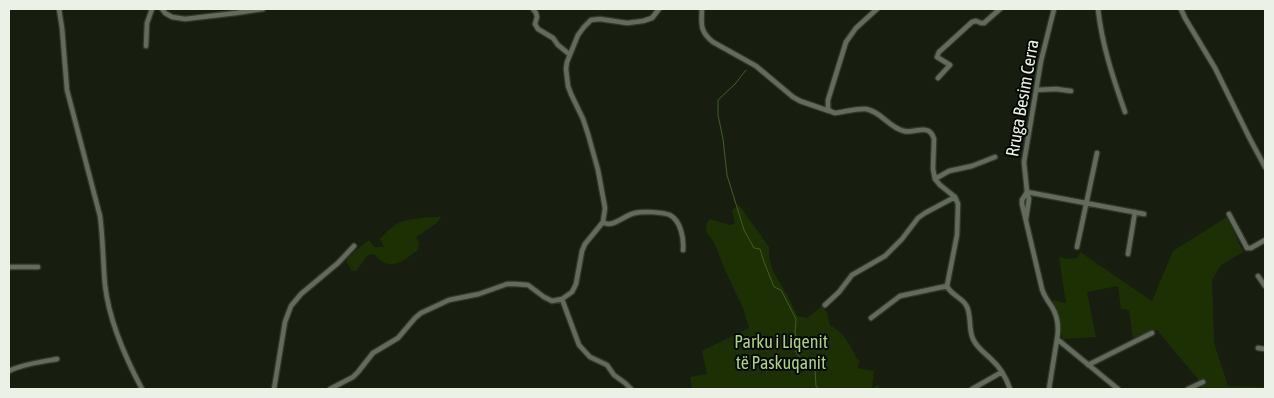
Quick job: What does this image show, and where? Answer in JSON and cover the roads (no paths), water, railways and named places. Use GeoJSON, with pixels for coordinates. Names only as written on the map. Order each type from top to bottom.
{"type":"FeatureCollection","features":[{"type":"Feature","properties":{"kind":"street"},"geometry":{"type":"LineString","coordinates":[[59,9],[67,90],[100,216],[108,305],[111,317],[142,389]]}},
{"type":"Feature","properties":{"kind":"street"},"geometry":{"type":"LineString","coordinates":[[146,46],[147,23],[152,9]]}},
{"type":"Feature","properties":{"kind":"street"},"geometry":{"type":"LineString","coordinates":[[162,9],[172,17],[185,20],[263,9]]}},
{"type":"Feature","properties":{"kind":"street"},"geometry":{"type":"LineString","coordinates":[[533,9],[536,13],[535,24],[538,29],[553,38],[569,54]]}},
{"type":"Feature","properties":{"kind":"street"},"geometry":{"type":"LineString","coordinates":[[330,389],[353,377],[373,353],[398,338],[415,318],[449,300],[479,294],[507,284],[528,285],[548,299],[558,301],[568,296],[575,289],[585,244],[603,222],[606,208],[598,170],[583,119],[568,86],[566,68],[569,54],[578,34],[592,20],[635,22],[649,20],[659,9]]}},
{"type":"Feature","properties":{"kind":"street"},"geometry":{"type":"LineString","coordinates":[[702,9],[701,22],[707,38],[721,48],[756,66],[793,97],[835,113],[860,109],[870,110],[903,131],[925,130],[932,133],[934,139],[933,169],[935,179],[955,197],[958,204],[957,235],[947,286],[968,307],[971,333],[975,342],[1002,372],[1010,389]]}},
{"type":"Feature","properties":{"kind":"street"},"geometry":{"type":"LineString","coordinates":[[830,111],[828,109],[828,100],[846,42],[856,28],[877,9]]}},
{"type":"Feature","properties":{"kind":"street"},"geometry":{"type":"LineString","coordinates":[[938,78],[950,65],[937,57],[939,52],[972,22],[984,23],[1000,9]]}},
{"type":"Feature","properties":{"kind":"street","name":"Rruga Besim Cerra"},"geometry":{"type":"LineString","coordinates":[[1049,389],[1058,331],[1056,315],[1046,300],[1042,289],[1026,219],[1029,199],[1026,192],[1024,162],[1045,43],[1054,9]]}},
{"type":"Feature","properties":{"kind":"street"},"geometry":{"type":"LineString","coordinates":[[1098,9],[1104,48],[1125,112]]}},
{"type":"Feature","properties":{"kind":"street"},"geometry":{"type":"LineString","coordinates":[[1181,9],[1265,167]]}},
{"type":"Feature","properties":{"kind":"street"},"geometry":{"type":"LineString","coordinates":[[1036,90],[1056,89],[1071,91]]}},
{"type":"Feature","properties":{"kind":"street"},"geometry":{"type":"LineString","coordinates":[[1077,247],[1097,153]]}},
{"type":"Feature","properties":{"kind":"street"},"geometry":{"type":"LineString","coordinates":[[935,179],[949,171],[972,166],[995,157]]}},
{"type":"Feature","properties":{"kind":"street"},"geometry":{"type":"LineString","coordinates":[[1026,192],[1144,214]]}},
{"type":"Feature","properties":{"kind":"street"},"geometry":{"type":"LineString","coordinates":[[825,305],[840,292],[852,275],[885,256],[902,239],[918,218],[955,197]]}},
{"type":"Feature","properties":{"kind":"street"},"geometry":{"type":"LineString","coordinates":[[1128,254],[1135,212]]}},
{"type":"Feature","properties":{"kind":"street"},"geometry":{"type":"LineString","coordinates":[[603,222],[608,225],[612,224],[634,213],[669,214],[674,218],[681,232],[683,250]]}},
{"type":"Feature","properties":{"kind":"street"},"geometry":{"type":"LineString","coordinates":[[1229,214],[1247,248],[1251,248],[1265,240]]}},
{"type":"Feature","properties":{"kind":"street"},"geometry":{"type":"LineString","coordinates":[[274,389],[285,322],[291,306],[301,294],[338,264],[354,246]]}},
{"type":"Feature","properties":{"kind":"street"},"geometry":{"type":"LineString","coordinates":[[9,267],[38,266]]}},
{"type":"Feature","properties":{"kind":"street"},"geometry":{"type":"LineString","coordinates":[[1258,276],[1265,286]]}},
{"type":"Feature","properties":{"kind":"street"},"geometry":{"type":"LineString","coordinates":[[871,318],[900,296],[947,286]]}},
{"type":"Feature","properties":{"kind":"street"},"geometry":{"type":"LineString","coordinates":[[562,299],[584,352],[596,361],[607,365],[631,389]]}},
{"type":"Feature","properties":{"kind":"street"},"geometry":{"type":"LineString","coordinates":[[1088,365],[1152,333]]}},
{"type":"Feature","properties":{"kind":"street"},"geometry":{"type":"LineString","coordinates":[[1057,339],[1118,389]]}},
{"type":"Feature","properties":{"kind":"street"},"geometry":{"type":"LineString","coordinates":[[1258,348],[1265,349]]}},
{"type":"Feature","properties":{"kind":"street"},"geometry":{"type":"LineString","coordinates":[[9,372],[38,362],[57,359]]}},
{"type":"Feature","properties":{"kind":"street"},"geometry":{"type":"LineString","coordinates":[[972,389],[1002,372]]}},
{"type":"Feature","properties":{"kind":"street"},"geometry":{"type":"LineString","coordinates":[[1188,389],[1203,382]]}},
{"type":"Feature","properties":{"kind":"waterway"},"geometry":{"type":"LineString","coordinates":[[746,70],[735,84],[718,100],[718,115],[727,175],[744,230],[754,248],[760,249],[774,287],[781,290],[796,319],[796,352],[805,365],[815,369],[816,386],[819,389]]}},
{"type":"Feature","properties":{"kind":"park label","name":"Parku i Liqenit të Paskuqanit"},"geometry":{"type":"Point","coordinates":[781,351]}}]}
